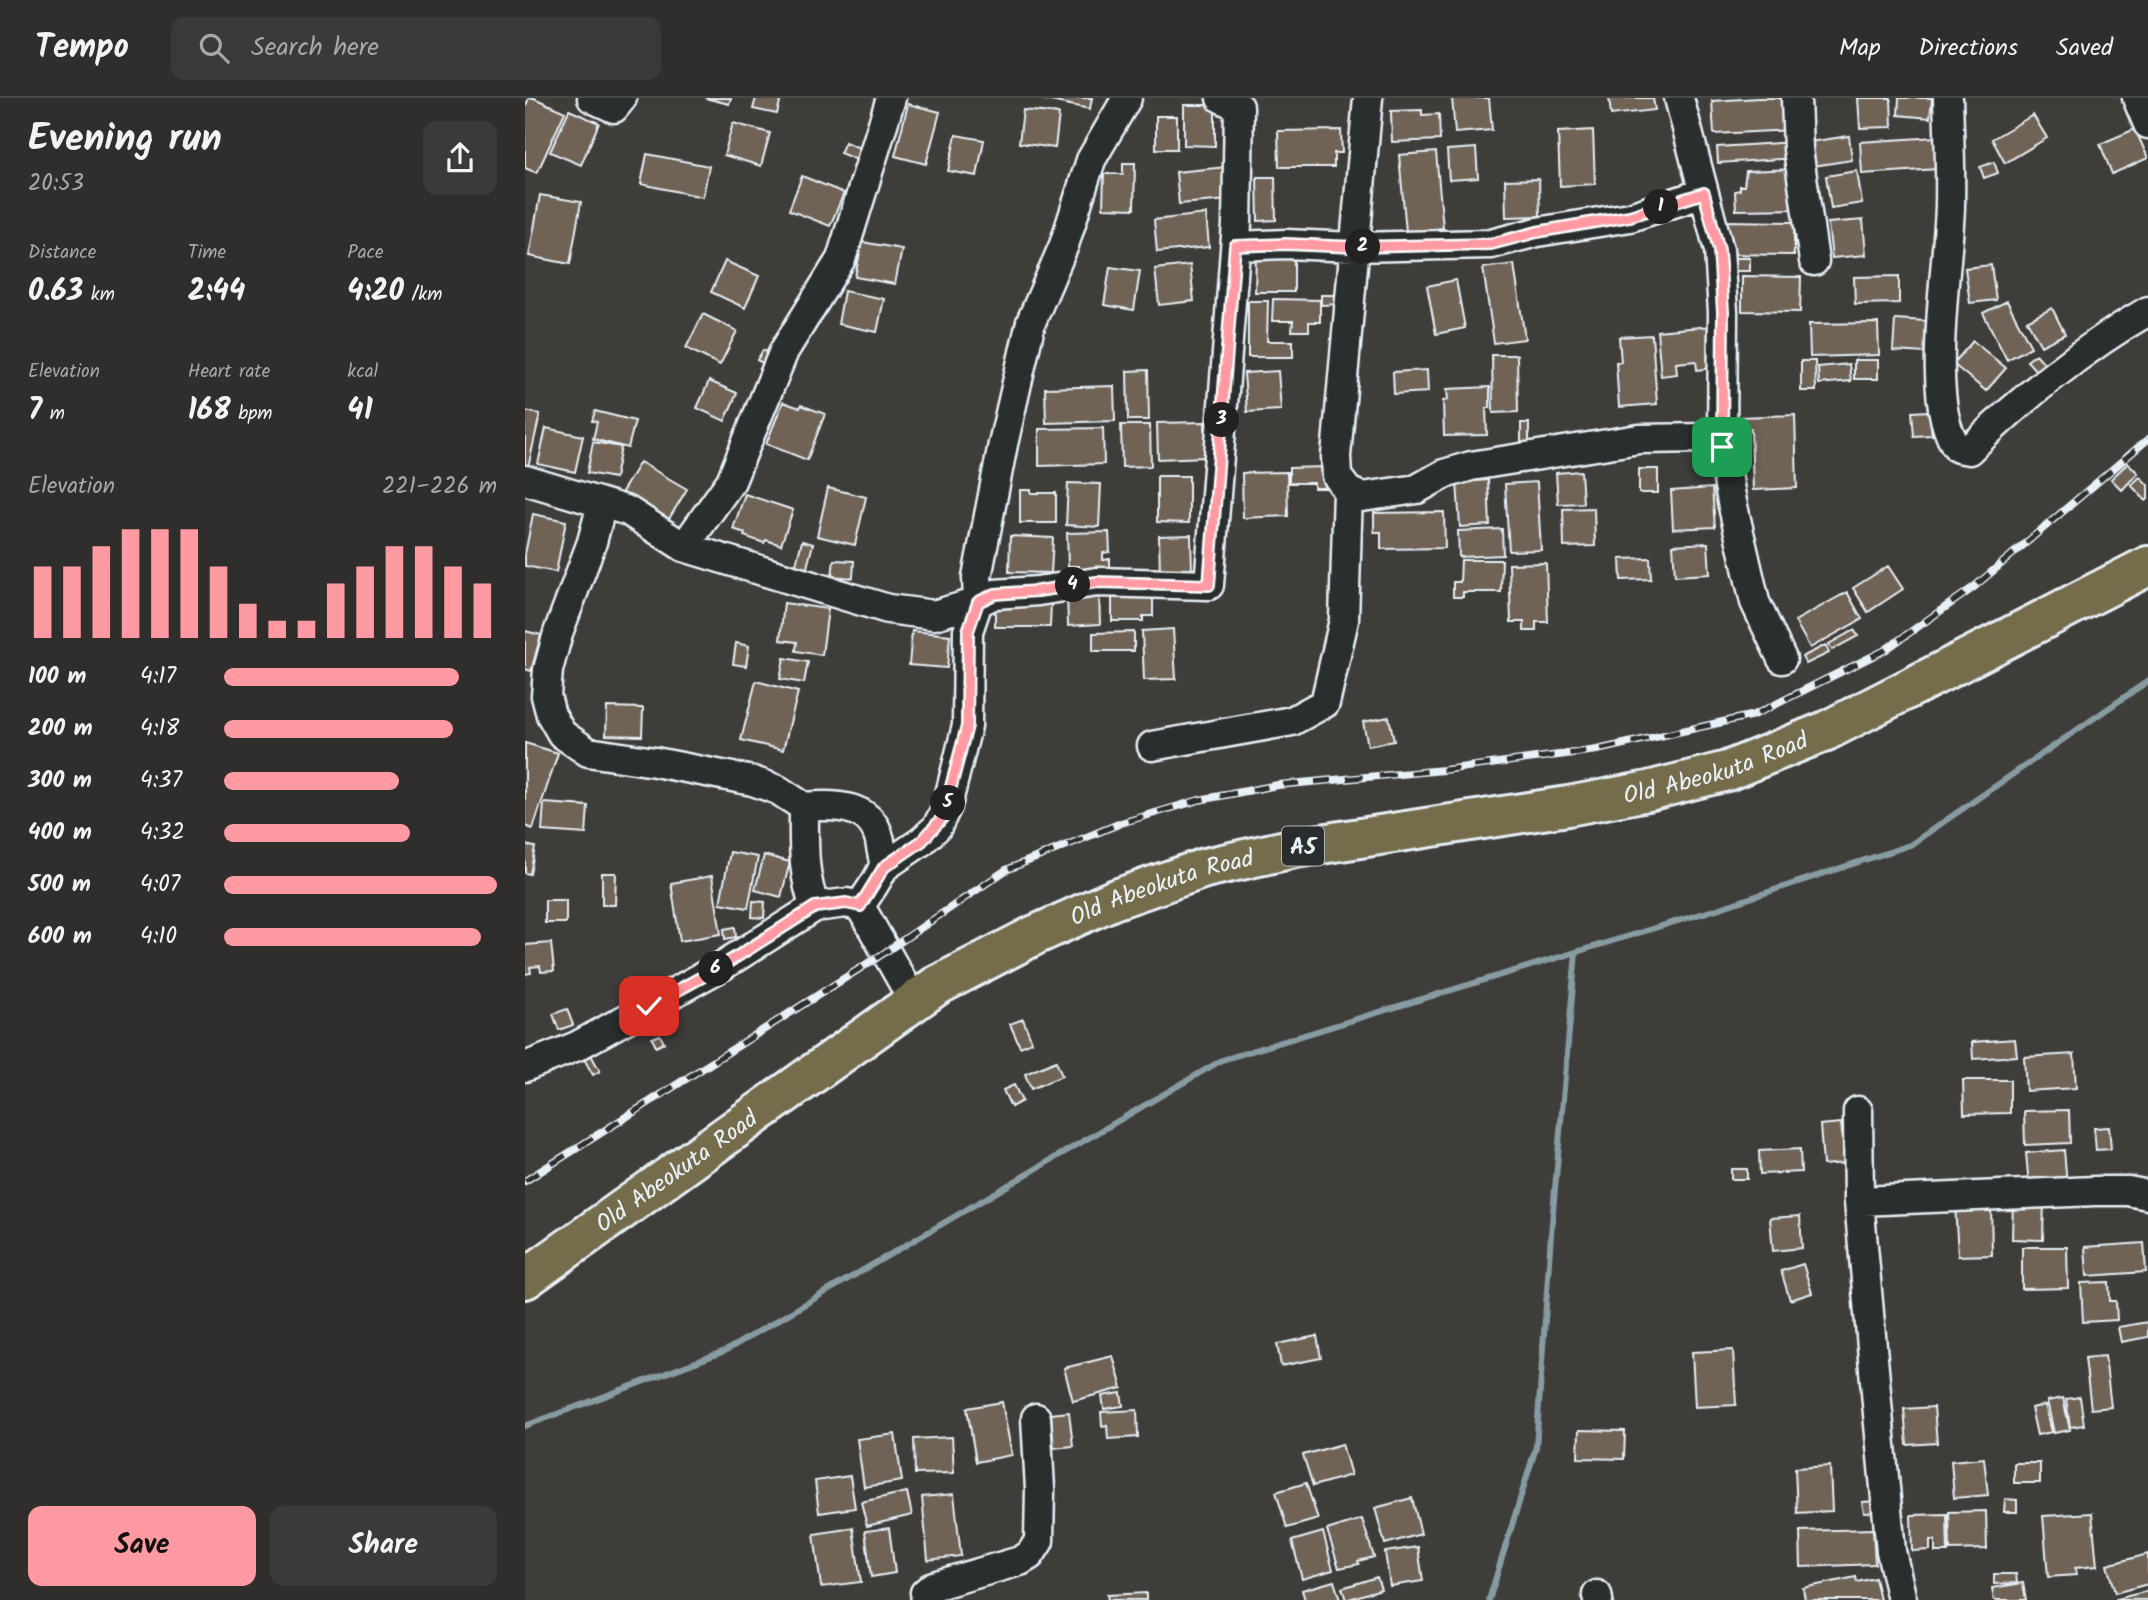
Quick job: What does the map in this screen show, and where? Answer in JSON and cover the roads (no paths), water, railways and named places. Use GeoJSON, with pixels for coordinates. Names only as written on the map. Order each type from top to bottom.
{"type":"FeatureCollection","features":[{"type":"Feature","properties":{"kind":"highway","name":"Old Abeokuta Road"},"geometry":{"type":"LineString","coordinates":[[525,1279],[936,986],[1035,935],[1113,900],[1205,868],[1295,848],[1648,791],[1727,771],[1826,731],[2148,566]]}},
{"type":"Feature","properties":{"kind":"street"},"geometry":{"type":"LineString","coordinates":[[592,98],[614,108],[622,98]]}},
{"type":"Feature","properties":{"kind":"street"},"geometry":{"type":"LineString","coordinates":[[684,547],[730,481],[784,351],[841,259],[891,98]]}},
{"type":"Feature","properties":{"kind":"street"},"geometry":{"type":"LineString","coordinates":[[860,906],[884,867],[922,841],[937,827],[947,806],[967,726],[968,631],[978,602],[977,577],[1003,444],[1031,322],[1064,245],[1091,160],[1127,98]]}},
{"type":"Feature","properties":{"kind":"street"},"geometry":{"type":"LineString","coordinates":[[525,480],[628,511],[684,547],[888,609],[934,615],[995,594],[1097,582],[1209,585],[1235,246],[1239,107],[1221,98]]}},
{"type":"Feature","properties":{"kind":"street"},"geometry":{"type":"LineString","coordinates":[[1368,98],[1336,456],[1337,476],[1348,491],[1362,497],[1417,489],[1444,474],[1471,466],[1639,439],[1718,434]]}},
{"type":"Feature","properties":{"kind":"street"},"geometry":{"type":"LineString","coordinates":[[1679,98],[1719,250],[1723,312],[1718,434],[1755,602],[1782,659]]}},
{"type":"Feature","properties":{"kind":"street"},"geometry":{"type":"LineString","coordinates":[[1796,98],[1798,149],[1814,261]]}},
{"type":"Feature","properties":{"kind":"street"},"geometry":{"type":"LineString","coordinates":[[1948,98],[1950,205],[1938,382],[1945,426],[1958,448],[1969,450],[1988,431],[2116,329],[2148,311]]}},
{"type":"Feature","properties":{"kind":"street"},"geometry":{"type":"LineString","coordinates":[[2137,98],[2148,124]]}},
{"type":"Feature","properties":{"kind":"street"},"geometry":{"type":"LineString","coordinates":[[1235,246],[1491,244],[1537,232],[1630,216],[1704,193]]}},
{"type":"Feature","properties":{"kind":"street"},"geometry":{"type":"LineString","coordinates":[[1152,747],[1291,722],[1325,703],[1344,620],[1348,491]]}},
{"type":"Feature","properties":{"kind":"street"},"geometry":{"type":"LineString","coordinates":[[602,503],[592,542],[558,633],[548,670],[546,696],[551,715],[562,734],[588,752],[655,761],[753,781],[778,790],[804,807],[834,804],[850,807],[865,817],[880,837],[884,867]]}},
{"type":"Feature","properties":{"kind":"street"},"geometry":{"type":"LineString","coordinates":[[804,807],[804,857],[809,891],[815,907]]}},
{"type":"Feature","properties":{"kind":"street"},"geometry":{"type":"LineString","coordinates":[[525,1068],[577,1046],[722,966],[815,907],[846,903],[860,906],[914,1002]]}},
{"type":"Feature","properties":{"kind":"street"},"geometry":{"type":"LineString","coordinates":[[1859,1111],[1860,1201],[1891,1551],[1902,1600]]}},
{"type":"Feature","properties":{"kind":"street"},"geometry":{"type":"LineString","coordinates":[[1860,1201],[2069,1192],[2128,1191],[2148,1195]]}},
{"type":"Feature","properties":{"kind":"street"},"geometry":{"type":"LineString","coordinates":[[926,1600],[925,1593],[933,1586],[1020,1561],[1030,1555],[1039,1541],[1040,1489],[1036,1418]]}},
{"type":"Feature","properties":{"kind":"waterway"},"geometry":{"type":"LineString","coordinates":[[525,1426],[725,1351],[1222,1060],[1717,909],[1910,845],[2148,681]]}},
{"type":"Feature","properties":{"kind":"waterway"},"geometry":{"type":"LineString","coordinates":[[1489,1600],[1536,1447],[1551,1234],[1576,952]]}},
{"type":"Feature","properties":{"kind":"railway"},"geometry":{"type":"LineString","coordinates":[[525,1181],[878,957],[1006,870],[1121,823],[1199,800],[1278,785],[1444,770],[1597,750],[1754,715],[1885,650],[1974,587],[2148,439]]}}]}
